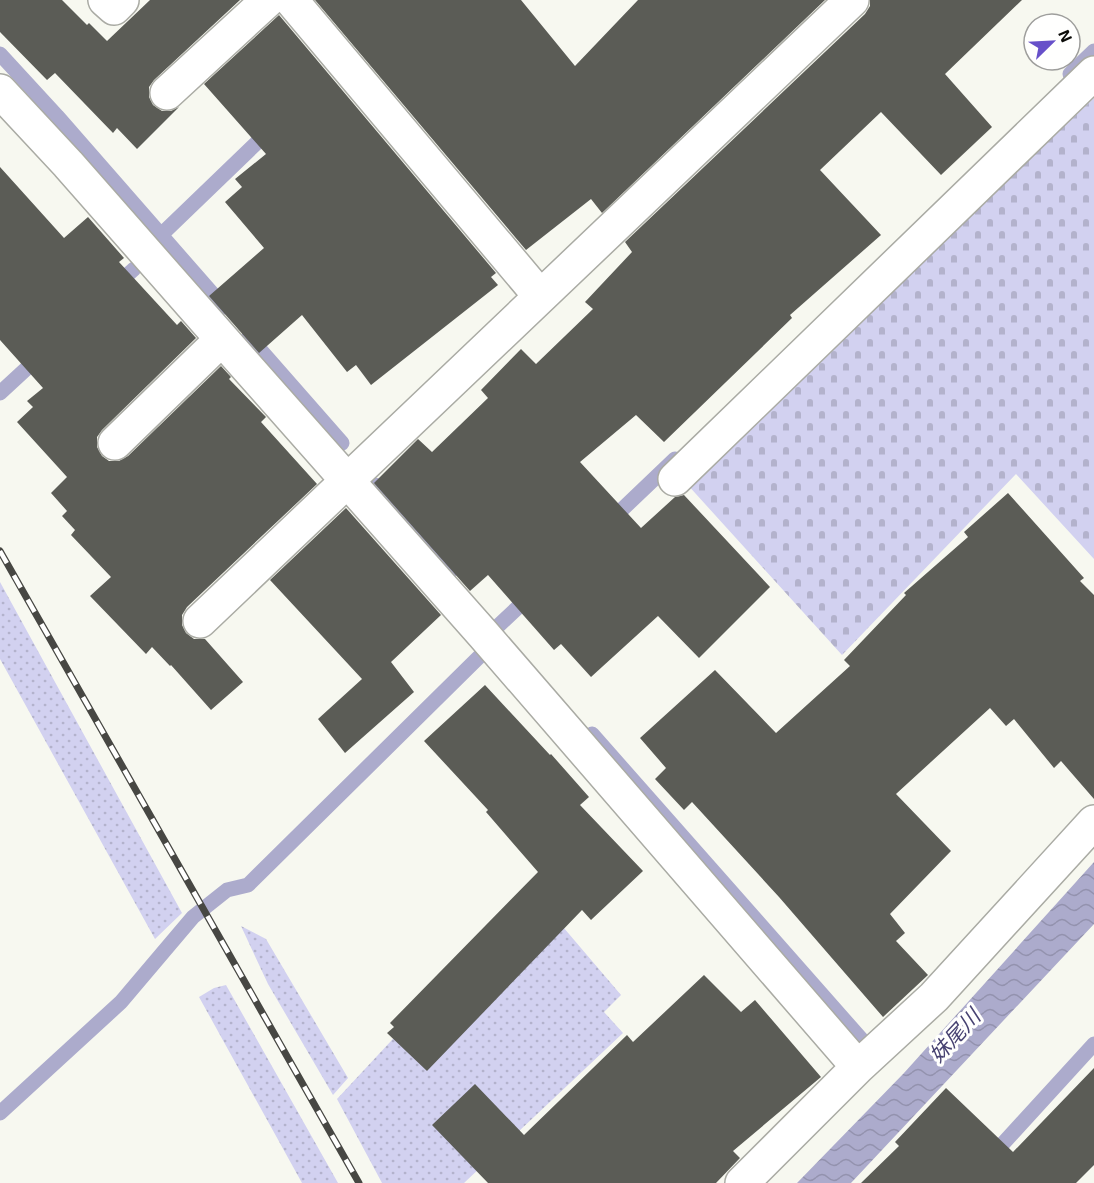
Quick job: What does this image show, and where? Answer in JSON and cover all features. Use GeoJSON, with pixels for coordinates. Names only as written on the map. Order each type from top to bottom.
{"type":"FeatureCollection","features":[{"type":"Feature","properties":{"kind":"street"},"geometry":{"type":"LineString","coordinates":[[105,0],[114,8],[122,0]]}},
{"type":"Feature","properties":{"kind":"street"},"geometry":{"type":"LineString","coordinates":[[167,93],[268,0]]}},
{"type":"Feature","properties":{"kind":"street"},"geometry":{"type":"LineString","coordinates":[[291,0],[540,296]]}},
{"type":"Feature","properties":{"kind":"street"},"geometry":{"type":"LineString","coordinates":[[200,621],[852,0]]}},
{"type":"Feature","properties":{"kind":"street"},"geometry":{"type":"LineString","coordinates":[[675,479],[1094,73]]}},
{"type":"Feature","properties":{"kind":"street"},"geometry":{"type":"LineString","coordinates":[[0,91],[68,164],[347,480],[858,1066]]}},
{"type":"Feature","properties":{"kind":"street"},"geometry":{"type":"LineString","coordinates":[[116,443],[222,339]]}},
{"type":"Feature","properties":{"kind":"street"},"geometry":{"type":"LineString","coordinates":[[742,1183],[858,1066],[934,997],[1094,822]]}},
{"type":"Feature","properties":{"kind":"green space"},"geometry":{"type":"Polygon","coordinates":[[[1094,98],[1094,559],[1016,474],[842,655],[686,483],[1094,98]]]}},
{"type":"Feature","properties":{"kind":"green space"},"geometry":{"type":"Polygon","coordinates":[[[0,582],[182,913],[155,939],[0,659],[0,582]]]}},
{"type":"Feature","properties":{"kind":"green space"},"geometry":{"type":"Polygon","coordinates":[[[546,907],[621,995],[604,1012],[623,1033],[464,1183],[382,1183],[337,1099],[513,910],[546,907]]]}},
{"type":"Feature","properties":{"kind":"green space"},"geometry":{"type":"Polygon","coordinates":[[[241,926],[266,939],[348,1078],[333,1095],[268,984],[241,926]]]}},
{"type":"Feature","properties":{"kind":"green space"},"geometry":{"type":"Polygon","coordinates":[[[226,985],[338,1183],[302,1183],[199,997],[214,988],[226,985]]]}},
{"type":"Feature","properties":{"kind":"water","name":"妹尾川"},"geometry":{"type":"Polygon","coordinates":[[[1094,862],[1094,924],[851,1183],[797,1183],[904,1073],[1094,862]]]}},
{"type":"Feature","properties":{"kind":"building"},"geometry":{"type":"Polygon","coordinates":[[[0,0],[62,0],[107,41],[150,0],[240,0],[149,87],[149,97],[153,105],[162,111],[171,111],[179,107],[137,149],[117,128],[113,133],[55,73],[47,80],[0,32],[0,0]]]}},
{"type":"Feature","properties":{"kind":"building"},"geometry":{"type":"Polygon","coordinates":[[[315,0],[521,0],[575,66],[638,0],[825,0],[602,213],[591,199],[526,250],[315,0]]]}},
{"type":"Feature","properties":{"kind":"building"},"geometry":{"type":"Polygon","coordinates":[[[870,0],[1022,0],[945,74],[992,127],[941,175],[881,112],[820,170],[881,235],[790,315],[792,318],[664,442],[636,415],[580,462],[641,528],[675,497],[684,495],[770,587],[699,658],[658,616],[591,677],[561,644],[554,650],[488,575],[470,591],[374,483],[418,439],[432,452],[488,398],[481,390],[521,349],[536,364],[593,309],[585,302],[632,252],[625,242],[865,14],[870,6],[870,0]]]}},
{"type":"Feature","properties":{"kind":"building"},"geometry":{"type":"Polygon","coordinates":[[[279,15],[496,273],[491,277],[498,285],[371,385],[356,365],[347,372],[302,315],[259,353],[209,296],[264,248],[225,202],[242,187],[235,179],[266,154],[204,84],[279,15]]]}},
{"type":"Feature","properties":{"kind":"building"},"geometry":{"type":"Polygon","coordinates":[[[0,167],[64,238],[88,217],[124,258],[119,262],[177,325],[181,321],[196,338],[102,430],[97,437],[97,447],[102,456],[109,461],[119,461],[128,456],[221,366],[231,377],[229,379],[266,417],[261,422],[317,484],[187,607],[182,615],[182,625],[186,633],[194,639],[205,639],[243,682],[211,710],[152,647],[146,654],[90,596],[111,577],[71,535],[75,530],[62,516],[67,511],[51,493],[67,477],[17,422],[33,407],[27,401],[43,388],[0,340],[0,167]]]}},
{"type":"Feature","properties":{"kind":"building"},"geometry":{"type":"Polygon","coordinates":[[[1008,493],[1084,578],[1080,581],[1094,595],[1094,799],[1061,761],[1054,768],[1014,719],[1006,726],[990,708],[896,794],[951,851],[890,914],[905,933],[896,941],[928,975],[883,1017],[779,897],[692,802],[684,810],[655,779],[666,768],[640,738],[715,670],[776,733],[850,666],[844,660],[906,595],[904,593],[968,537],[964,532],[1008,493]]]}},
{"type":"Feature","properties":{"kind":"building"},"geometry":{"type":"Polygon","coordinates":[[[346,508],[441,615],[391,662],[414,692],[345,753],[318,719],[362,679],[270,580],[346,508]]]}},
{"type":"Feature","properties":{"kind":"building"},"geometry":{"type":"Polygon","coordinates":[[[485,685],[589,797],[580,805],[643,871],[591,920],[582,910],[427,1071],[387,1033],[394,1027],[390,1023],[538,872],[486,812],[488,810],[424,741],[485,685]]]}},
{"type":"Feature","properties":{"kind":"building"},"geometry":{"type":"Polygon","coordinates":[[[704,975],[741,1012],[755,1000],[821,1077],[733,1151],[740,1158],[716,1183],[488,1183],[432,1125],[475,1084],[524,1135],[627,1035],[633,1042],[704,975]]]}},
{"type":"Feature","properties":{"kind":"building"},"geometry":{"type":"Polygon","coordinates":[[[1094,1068],[1094,1165],[1076,1183],[861,1183],[899,1146],[895,1142],[946,1088],[1013,1152],[1094,1068]]]}},
{"type":"Feature","properties":{"kind":"waterway"},"geometry":{"type":"LineString","coordinates":[[1070,74],[1094,51]]}},
{"type":"Feature","properties":{"kind":"waterway"},"geometry":{"type":"LineString","coordinates":[[0,54],[224,307]]}},
{"type":"Feature","properties":{"kind":"waterway"},"geometry":{"type":"LineString","coordinates":[[161,235],[269,131]]}},
{"type":"Feature","properties":{"kind":"waterway"},"geometry":{"type":"LineString","coordinates":[[114,287],[134,269]]}},
{"type":"Feature","properties":{"kind":"waterway"},"geometry":{"type":"LineString","coordinates":[[249,337],[342,443]]}},
{"type":"Feature","properties":{"kind":"waterway"},"geometry":{"type":"LineString","coordinates":[[0,393],[39,357]]}},
{"type":"Feature","properties":{"kind":"waterway"},"geometry":{"type":"LineString","coordinates":[[610,521],[675,459]]}},
{"type":"Feature","properties":{"kind":"waterway"},"geometry":{"type":"LineString","coordinates":[[375,485],[450,572]]}},
{"type":"Feature","properties":{"kind":"waterway"},"geometry":{"type":"LineString","coordinates":[[497,627],[531,595]]}},
{"type":"Feature","properties":{"kind":"waterway"},"geometry":{"type":"LineString","coordinates":[[0,1113],[121,1002],[193,917],[227,890],[248,885],[479,657]]}},
{"type":"Feature","properties":{"kind":"waterway"},"geometry":{"type":"LineString","coordinates":[[592,734],[862,1040]]}},
{"type":"Feature","properties":{"kind":"waterway"},"geometry":{"type":"LineString","coordinates":[[967,1183],[1094,1044]]}},
{"type":"Feature","properties":{"kind":"railway"},"geometry":{"type":"LineString","coordinates":[[0,551],[359,1183]]}}]}
